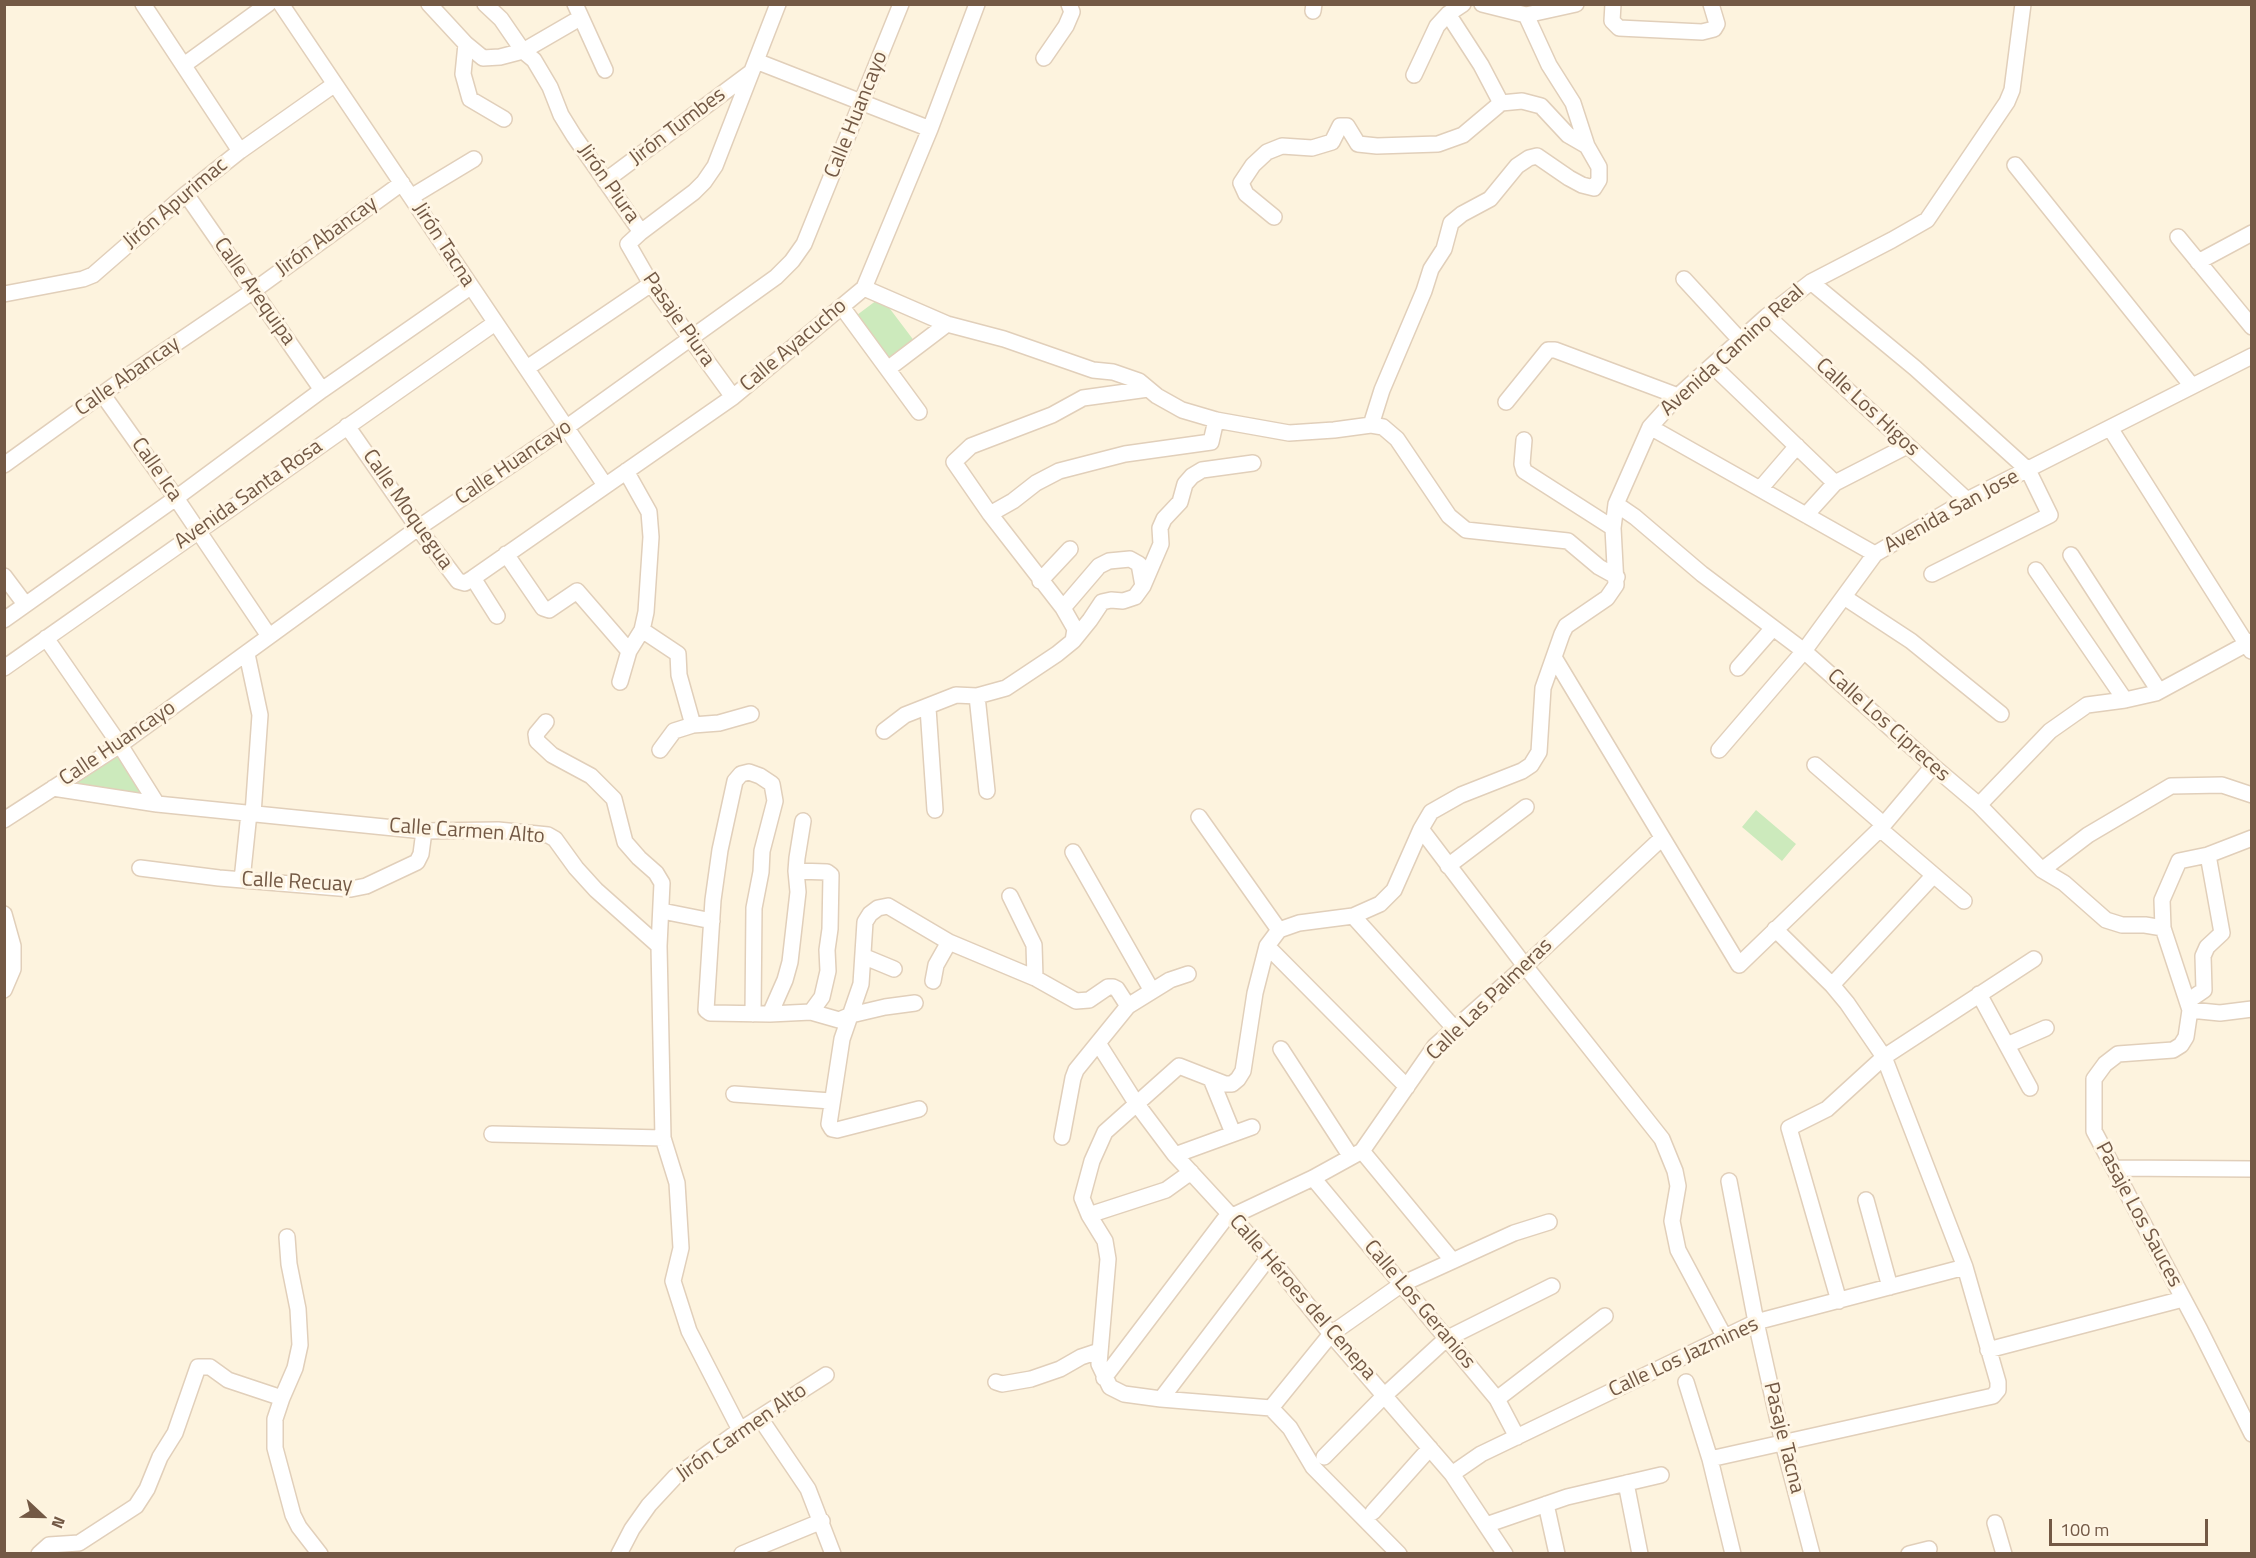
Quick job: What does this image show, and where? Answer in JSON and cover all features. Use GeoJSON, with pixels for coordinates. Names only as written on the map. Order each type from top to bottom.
{"type":"FeatureCollection","features":[{"type":"Feature","properties":{"kind":"street"},"geometry":{"type":"LineString","coordinates":[[143,4],[240,150]]}},
{"type":"Feature","properties":{"kind":"street"},"geometry":{"type":"LineString","coordinates":[[184,65],[268,4]]}},
{"type":"Feature","properties":{"kind":"street","name":"Jirón Tacna"},"geometry":{"type":"LineString","coordinates":[[281,4],[470,288],[605,485]]}},
{"type":"Feature","properties":{"kind":"street"},"geometry":{"type":"LineString","coordinates":[[429,4],[466,44],[483,58],[500,57],[523,51],[578,11],[604,70]]}},
{"type":"Feature","properties":{"kind":"street","name":"Jirón Piura"},"geometry":{"type":"LineString","coordinates":[[485,4],[501,19],[523,51],[534,60],[574,136],[605,181],[635,236]]}},
{"type":"Feature","properties":{"kind":"street"},"geometry":{"type":"LineString","coordinates":[[635,236],[694,192],[708,177],[718,160],[778,4]]}},
{"type":"Feature","properties":{"kind":"street","name":"Calle Huancayo"},"geometry":{"type":"LineString","coordinates":[[4,820],[120,745],[418,528],[567,427],[776,277],[797,256],[804,244],[901,4]]}},
{"type":"Feature","properties":{"kind":"street","name":"Calle Ayacucho"},"geometry":{"type":"LineString","coordinates":[[473,578],[733,397],[864,288],[930,129],[977,4]]}},
{"type":"Feature","properties":{"kind":"street"},"geometry":{"type":"LineString","coordinates":[[1044,58],[1066,26],[1072,12],[1069,4]]}},
{"type":"Feature","properties":{"kind":"street"},"geometry":{"type":"LineString","coordinates":[[1414,75],[1437,26],[1448,14],[1463,4]]}},
{"type":"Feature","properties":{"kind":"street"},"geometry":{"type":"LineString","coordinates":[[1482,4],[1526,15],[1576,4]]}},
{"type":"Feature","properties":{"kind":"street"},"geometry":{"type":"LineString","coordinates":[[1613,4],[1612,21],[1619,28],[1702,32],[1714,29],[1717,24],[1711,4]]}},
{"type":"Feature","properties":{"kind":"street","name":"Avenida Camino Real"},"geometry":{"type":"LineString","coordinates":[[1617,577],[1613,528],[1616,504],[1650,427],[1678,396],[1767,316],[1811,282],[1927,220],[2007,102],[2012,90],[2023,4]]}},
{"type":"Feature","properties":{"kind":"street"},"geometry":{"type":"LineString","coordinates":[[1448,14],[1481,65],[1501,103]]}},
{"type":"Feature","properties":{"kind":"street"},"geometry":{"type":"LineString","coordinates":[[1371,425],[1382,390],[1431,269],[1444,249],[1451,223],[1462,214],[1490,200],[1517,166],[1529,158],[1537,156],[1582,185],[1594,188],[1599,180],[1599,167],[1587,146],[1573,103],[1549,65],[1526,15]]}},
{"type":"Feature","properties":{"kind":"street"},"geometry":{"type":"LineString","coordinates":[[466,44],[463,74],[470,99],[504,119]]}},
{"type":"Feature","properties":{"kind":"street"},"geometry":{"type":"LineString","coordinates":[[753,67],[930,129]]}},
{"type":"Feature","properties":{"kind":"street","name":"Jirón Tumbes"},"geometry":{"type":"LineString","coordinates":[[605,181],[753,67]]}},
{"type":"Feature","properties":{"kind":"street","name":"Jirón Apurimac"},"geometry":{"type":"LineString","coordinates":[[4,294],[83,279],[93,275],[240,150],[335,84]]}},
{"type":"Feature","properties":{"kind":"street"},"geometry":{"type":"LineString","coordinates":[[1274,218],[1246,194],[1241,183],[1253,165],[1267,152],[1282,146],[1312,148],[1332,142],[1340,126],[1347,126],[1358,144],[1377,146],[1438,144],[1463,135],[1501,103],[1522,101],[1541,105],[1568,135],[1587,146]]}},
{"type":"Feature","properties":{"kind":"street"},"geometry":{"type":"LineString","coordinates":[[411,197],[474,159]]}},
{"type":"Feature","properties":{"kind":"street"},"geometry":{"type":"LineString","coordinates":[[2015,165],[2192,386]]}},
{"type":"Feature","properties":{"kind":"street","name":"Jirón Abancay"},"geometry":{"type":"LineString","coordinates":[[253,291],[402,183]]}},
{"type":"Feature","properties":{"kind":"street","name":"Calle Arequipa"},"geometry":{"type":"LineString","coordinates":[[186,194],[322,390]]}},
{"type":"Feature","properties":{"kind":"street"},"geometry":{"type":"LineString","coordinates":[[2198,262],[2252,233]]}},
{"type":"Feature","properties":{"kind":"street","name":"Pasaje Piura"},"geometry":{"type":"LineString","coordinates":[[635,236],[628,244],[651,284],[733,397]]}},
{"type":"Feature","properties":{"kind":"street"},"geometry":{"type":"LineString","coordinates":[[2178,237],[2252,327]]}},
{"type":"Feature","properties":{"kind":"street"},"geometry":{"type":"LineString","coordinates":[[1684,279],[1741,340]]}},
{"type":"Feature","properties":{"kind":"street"},"geometry":{"type":"LineString","coordinates":[[1811,282],[1915,368],[2028,470],[2050,515],[1932,574]]}},
{"type":"Feature","properties":{"kind":"street"},"geometry":{"type":"LineString","coordinates":[[527,368],[651,284]]}},
{"type":"Feature","properties":{"kind":"street","name":"Avenida Santa Rosa"},"geometry":{"type":"LineString","coordinates":[[4,620],[176,498],[322,390],[470,288]]}},
{"type":"Feature","properties":{"kind":"street"},"geometry":{"type":"LineString","coordinates":[[864,288],[976,334],[1004,339],[1093,370],[1113,372],[1139,381],[1182,410],[1216,420],[1289,433],[1371,425],[1383,427],[1397,439],[1449,516],[1466,531],[1568,542],[1599,567],[1617,577],[1614,591],[1566,626],[1543,688],[1539,752],[1531,765],[1522,771],[1461,795],[1431,812],[1421,829],[1394,891],[1380,904],[1353,916],[1299,924],[1279,930],[1267,946],[1241,1076],[1232,1084],[1211,1079],[1179,1066],[1105,1132],[1092,1161],[1082,1198],[1089,1215],[1105,1241],[1108,1259],[1099,1364],[1110,1387],[1124,1394],[1161,1399],[1271,1408],[1290,1428],[1314,1467],[1399,1554]]}},
{"type":"Feature","properties":{"kind":"street","name":"Calle Abancay"},"geometry":{"type":"LineString","coordinates":[[4,465],[253,291]]}},
{"type":"Feature","properties":{"kind":"street"},"geometry":{"type":"LineString","coordinates":[[842,307],[889,368],[919,412]]}},
{"type":"Feature","properties":{"kind":"street","name":"Calle Los Higos"},"geometry":{"type":"LineString","coordinates":[[1767,316],[1967,500]]}},
{"type":"Feature","properties":{"kind":"street","name":"Avenida Santa Rosa"},"geometry":{"type":"LineString","coordinates":[[4,668],[495,323]]}},
{"type":"Feature","properties":{"kind":"street"},"geometry":{"type":"LineString","coordinates":[[889,368],[947,324]]}},
{"type":"Feature","properties":{"kind":"street"},"geometry":{"type":"LineString","coordinates":[[1506,402],[1548,350],[1555,350],[1678,396]]}},
{"type":"Feature","properties":{"kind":"street","name":"Avenida San Jose"},"geometry":{"type":"LineString","coordinates":[[1719,750],[1804,651],[1875,554],[1967,500],[2252,356]]}},
{"type":"Feature","properties":{"kind":"street"},"geometry":{"type":"LineString","coordinates":[[1713,366],[1834,483]]}},
{"type":"Feature","properties":{"kind":"street"},"geometry":{"type":"LineString","coordinates":[[1073,641],[1075,629],[1064,608],[1040,581],[954,462],[971,446],[1052,415],[1083,398],[1148,389]]}},
{"type":"Feature","properties":{"kind":"street","name":"Calle Ica"},"geometry":{"type":"LineString","coordinates":[[103,395],[199,531],[269,636]]}},
{"type":"Feature","properties":{"kind":"street"},"geometry":{"type":"LineString","coordinates":[[990,514],[1013,501],[1036,483],[1059,471],[1125,454],[1211,442],[1216,420]]}},
{"type":"Feature","properties":{"kind":"street","name":"Calle Moquegua"},"geometry":{"type":"LineString","coordinates":[[347,426],[458,581],[465,583],[473,578]]}},
{"type":"Feature","properties":{"kind":"street"},"geometry":{"type":"LineString","coordinates":[[1650,427],[1875,554]]}},
{"type":"Feature","properties":{"kind":"street"},"geometry":{"type":"LineString","coordinates":[[1979,805],[2050,731],[2087,705],[2125,700],[2159,691],[2250,645],[2110,428]]}},
{"type":"Feature","properties":{"kind":"street"},"geometry":{"type":"LineString","coordinates":[[1524,440],[1522,464],[1524,471],[1613,528]]}},
{"type":"Feature","properties":{"kind":"street"},"geometry":{"type":"LineString","coordinates":[[1760,489],[1797,446]]}},
{"type":"Feature","properties":{"kind":"street"},"geometry":{"type":"LineString","coordinates":[[1806,515],[1834,483],[1907,446]]}},
{"type":"Feature","properties":{"kind":"street"},"geometry":{"type":"LineString","coordinates":[[884,731],[905,715],[928,708],[956,695],[977,696],[1006,688],[1057,654],[1073,641],[1102,602],[1123,601],[1135,597],[1143,586],[1161,544],[1160,528],[1164,519],[1180,502],[1185,484],[1192,476],[1202,470],[1253,463]]}},
{"type":"Feature","properties":{"kind":"street"},"geometry":{"type":"LineString","coordinates":[[620,682],[630,651],[642,630],[647,601],[651,537],[649,512],[626,471]]}},
{"type":"Feature","properties":{"kind":"street","name":"Calle Los Cipreces"},"geometry":{"type":"LineString","coordinates":[[1616,504],[1635,517],[1702,574],[1804,651],[1979,805],[2042,870],[2064,884],[2106,920],[2122,925],[2163,928]]}},
{"type":"Feature","properties":{"kind":"street"},"geometry":{"type":"LineString","coordinates":[[1040,581],[1070,549]]}},
{"type":"Feature","properties":{"kind":"street"},"geometry":{"type":"LineString","coordinates":[[506,554],[543,608],[549,610],[577,591],[630,651]]}},
{"type":"Feature","properties":{"kind":"street"},"geometry":{"type":"LineString","coordinates":[[2071,555],[2159,691]]}},
{"type":"Feature","properties":{"kind":"street"},"geometry":{"type":"LineString","coordinates":[[1064,608],[1099,566],[1109,561],[1130,559],[1139,564],[1143,586]]}},
{"type":"Feature","properties":{"kind":"street"},"geometry":{"type":"LineString","coordinates":[[2036,570],[2125,700]]}},
{"type":"Feature","properties":{"kind":"street"},"geometry":{"type":"LineString","coordinates":[[4,576],[26,604]]}},
{"type":"Feature","properties":{"kind":"street"},"geometry":{"type":"LineString","coordinates":[[473,578],[497,616]]}},
{"type":"Feature","properties":{"kind":"street"},"geometry":{"type":"LineString","coordinates":[[1844,597],[1911,640],[2001,714]]}},
{"type":"Feature","properties":{"kind":"street"},"geometry":{"type":"LineString","coordinates":[[1738,668],[1773,628]]}},
{"type":"Feature","properties":{"kind":"street"},"geometry":{"type":"LineString","coordinates":[[642,630],[678,654],[679,675],[693,725]]}},
{"type":"Feature","properties":{"kind":"street"},"geometry":{"type":"LineString","coordinates":[[46,638],[120,745],[157,804]]}},
{"type":"Feature","properties":{"kind":"street"},"geometry":{"type":"LineString","coordinates":[[242,880],[260,715],[246,654]]}},
{"type":"Feature","properties":{"kind":"street"},"geometry":{"type":"LineString","coordinates":[[1554,659],[1739,965],[1882,826],[1933,766]]}},
{"type":"Feature","properties":{"kind":"street"},"geometry":{"type":"LineString","coordinates":[[977,696],[987,791]]}},
{"type":"Feature","properties":{"kind":"street"},"geometry":{"type":"LineString","coordinates":[[928,708],[935,810]]}},
{"type":"Feature","properties":{"kind":"street"},"geometry":{"type":"LineString","coordinates":[[660,750],[674,731],[693,725],[719,723],[751,714]]}},
{"type":"Feature","properties":{"kind":"street"},"geometry":{"type":"LineString","coordinates":[[546,722],[536,734],[537,741],[552,755],[591,776],[614,799],[626,842],[656,873],[662,883],[660,946],[663,1138],[677,1184],[681,1248],[673,1281],[689,1331],[740,1430]]}},
{"type":"Feature","properties":{"kind":"street"},"geometry":{"type":"LineString","coordinates":[[1815,765],[1933,876],[1964,901]]}},
{"type":"Feature","properties":{"kind":"street"},"geometry":{"type":"LineString","coordinates":[[753,1014],[754,908],[761,872],[762,850],[775,801],[772,784],[755,773],[749,772],[741,774],[735,781],[720,850],[706,1010],[710,1013],[753,1014],[811,1012],[839,1020],[851,1014],[915,1003]]}},
{"type":"Feature","properties":{"kind":"street"},"geometry":{"type":"LineString","coordinates":[[2042,870],[2088,835],[2171,786],[2222,785],[2252,795]]}},
{"type":"Feature","properties":{"kind":"street","name":"Calle Carmen Alto"},"geometry":{"type":"LineString","coordinates":[[53,788],[157,804],[424,831],[498,830],[548,835],[555,839],[576,868],[596,890],[660,946]]}},
{"type":"Feature","properties":{"kind":"street"},"geometry":{"type":"LineString","coordinates":[[1449,866],[1526,807]]}},
{"type":"Feature","properties":{"kind":"street"},"geometry":{"type":"LineString","coordinates":[[1199,817],[1279,930]]}},
{"type":"Feature","properties":{"kind":"street"},"geometry":{"type":"LineString","coordinates":[[770,1014],[790,962],[798,892],[796,871],[803,821]]}},
{"type":"Feature","properties":{"kind":"street"},"geometry":{"type":"LineString","coordinates":[[1421,829],[1525,966],[1662,1139],[1678,1186],[1672,1221],[1678,1250],[1724,1336]]}},
{"type":"Feature","properties":{"kind":"street","name":"Calle Recuay"},"geometry":{"type":"LineString","coordinates":[[140,868],[242,880],[351,889],[366,886],[417,862],[421,854],[424,831]]}},
{"type":"Feature","properties":{"kind":"street","name":"Calle Las Palmeras"},"geometry":{"type":"LineString","coordinates":[[1104,1378],[1224,1220],[1313,1178],[1357,1154],[1435,1046],[1525,966],[1662,838]]}},
{"type":"Feature","properties":{"kind":"street"},"geometry":{"type":"LineString","coordinates":[[2189,1006],[2163,928],[2162,900],[2179,861],[2208,855],[2252,838]]}},
{"type":"Feature","properties":{"kind":"street"},"geometry":{"type":"LineString","coordinates":[[1073,852],[1152,991]]}},
{"type":"Feature","properties":{"kind":"street"},"geometry":{"type":"LineString","coordinates":[[2189,1006],[2204,990],[2203,956],[2207,947],[2222,933],[2208,855]]}},
{"type":"Feature","properties":{"kind":"street"},"geometry":{"type":"LineString","coordinates":[[796,871],[827,872],[831,875],[828,971],[822,997],[811,1012]]}},
{"type":"Feature","properties":{"kind":"street"},"geometry":{"type":"LineString","coordinates":[[1832,985],[1933,876]]}},
{"type":"Feature","properties":{"kind":"street"},"geometry":{"type":"LineString","coordinates":[[1010,896],[1034,945],[1035,978]]}},
{"type":"Feature","properties":{"kind":"street"},"geometry":{"type":"LineString","coordinates":[[919,1109],[835,1130],[829,1124],[842,1039],[861,984],[865,957],[866,922],[870,914],[883,907],[888,906],[949,942],[1035,978],[1080,1001],[1089,1000],[1108,987],[1113,987],[1118,989],[1128,1006]]}},
{"type":"Feature","properties":{"kind":"street"},"geometry":{"type":"LineString","coordinates":[[662,911],[712,921]]}},
{"type":"Feature","properties":{"kind":"street"},"geometry":{"type":"LineString","coordinates":[[4,914],[13,946],[13,969],[4,990]]}},
{"type":"Feature","properties":{"kind":"street"},"geometry":{"type":"LineString","coordinates":[[1353,916],[1455,1029]]}},
{"type":"Feature","properties":{"kind":"street"},"geometry":{"type":"LineString","coordinates":[[1710,1459],[1993,1395],[1998,1390],[1998,1382],[1965,1267],[1884,1057],[1832,985],[1775,929]]}},
{"type":"Feature","properties":{"kind":"street"},"geometry":{"type":"LineString","coordinates":[[933,981],[936,965],[949,942]]}},
{"type":"Feature","properties":{"kind":"street"},"geometry":{"type":"LineString","coordinates":[[1267,946],[1407,1087]]}},
{"type":"Feature","properties":{"kind":"street"},"geometry":{"type":"LineString","coordinates":[[865,957],[894,969]]}},
{"type":"Feature","properties":{"kind":"street"},"geometry":{"type":"LineString","coordinates":[[1839,1301],[1789,1128],[1827,1109],[1884,1057],[2034,959]]}},
{"type":"Feature","properties":{"kind":"street"},"geometry":{"type":"LineString","coordinates":[[1062,1137],[1074,1074],[1128,1006],[1170,980],[1188,974]]}},
{"type":"Feature","properties":{"kind":"street"},"geometry":{"type":"LineString","coordinates":[[1979,994],[2030,1088]]}},
{"type":"Feature","properties":{"kind":"street"},"geometry":{"type":"LineString","coordinates":[[2189,1006],[2220,1013],[2252,1009]]}},
{"type":"Feature","properties":{"kind":"street","name":"Pasaje Los Sauces"},"geometry":{"type":"LineString","coordinates":[[2189,1006],[2186,1037],[2181,1045],[2173,1050],[2118,1054],[2105,1064],[2094,1079],[2094,1131],[2252,1434]]}},
{"type":"Feature","properties":{"kind":"street"},"geometry":{"type":"LineString","coordinates":[[2007,1046],[2046,1028]]}},
{"type":"Feature","properties":{"kind":"street","name":"Calle Héroes del Cenepa"},"geometry":{"type":"LineString","coordinates":[[1098,1043],[1136,1103],[1175,1155],[1269,1257],[1331,1334],[1452,1474],[1505,1554]]}},
{"type":"Feature","properties":{"kind":"street"},"geometry":{"type":"LineString","coordinates":[[1281,1049],[1357,1154],[1452,1260]]}},
{"type":"Feature","properties":{"kind":"street"},"geometry":{"type":"LineString","coordinates":[[1211,1079],[1233,1133]]}},
{"type":"Feature","properties":{"kind":"street"},"geometry":{"type":"LineString","coordinates":[[734,1094],[831,1101]]}},
{"type":"Feature","properties":{"kind":"street"},"geometry":{"type":"LineString","coordinates":[[1175,1155],[1252,1127]]}},
{"type":"Feature","properties":{"kind":"street"},"geometry":{"type":"LineString","coordinates":[[492,1134],[663,1138]]}},
{"type":"Feature","properties":{"kind":"street"},"geometry":{"type":"LineString","coordinates":[[2114,1168],[2252,1169]]}},
{"type":"Feature","properties":{"kind":"street"},"geometry":{"type":"LineString","coordinates":[[1089,1215],[1166,1190],[1191,1173]]}},
{"type":"Feature","properties":{"kind":"street","name":"Calle Los Geranios"},"geometry":{"type":"LineString","coordinates":[[1313,1178],[1497,1399],[1517,1437]]}},
{"type":"Feature","properties":{"kind":"street","name":"Pasaje Tacna"},"geometry":{"type":"LineString","coordinates":[[1729,1181],[1756,1322],[1783,1443],[1812,1554]]}},
{"type":"Feature","properties":{"kind":"street"},"geometry":{"type":"LineString","coordinates":[[1866,1200],[1890,1287]]}},
{"type":"Feature","properties":{"kind":"street"},"geometry":{"type":"LineString","coordinates":[[1271,1408],[1331,1334],[1402,1284],[1514,1233],[1549,1222]]}},
{"type":"Feature","properties":{"kind":"street"},"geometry":{"type":"LineString","coordinates":[[287,1237],[289,1264],[298,1309],[300,1345],[295,1368],[282,1398],[274,1425],[277,1457],[291,1508],[299,1527],[320,1554]]}},
{"type":"Feature","properties":{"kind":"street"},"geometry":{"type":"LineString","coordinates":[[1161,1399],[1269,1257]]}},
{"type":"Feature","properties":{"kind":"street","name":"Calle Los Jazmines"},"geometry":{"type":"LineString","coordinates":[[1452,1474],[1481,1454],[1756,1322],[1965,1267]]}},
{"type":"Feature","properties":{"kind":"street"},"geometry":{"type":"LineString","coordinates":[[1324,1457],[1385,1395],[1446,1339],[1552,1286]]}},
{"type":"Feature","properties":{"kind":"street"},"geometry":{"type":"LineString","coordinates":[[1989,1350],[2183,1299]]}},
{"type":"Feature","properties":{"kind":"street"},"geometry":{"type":"LineString","coordinates":[[1497,1399],[1605,1316]]}},
{"type":"Feature","properties":{"kind":"street"},"geometry":{"type":"LineString","coordinates":[[996,1382],[1002,1384],[1031,1379],[1100,1351]]}},
{"type":"Feature","properties":{"kind":"street"},"geometry":{"type":"LineString","coordinates":[[39,1554],[49,1545],[79,1544],[136,1506],[147,1489],[160,1457],[175,1433],[198,1367],[210,1367],[228,1380],[282,1398]]}},
{"type":"Feature","properties":{"kind":"street","name":"Jirón Carmen Alto"},"geometry":{"type":"LineString","coordinates":[[619,1554],[632,1529],[649,1505],[675,1478],[740,1430],[826,1375]]}},
{"type":"Feature","properties":{"kind":"street"},"geometry":{"type":"LineString","coordinates":[[1686,1382],[1710,1459],[1733,1554]]}},
{"type":"Feature","properties":{"kind":"street"},"geometry":{"type":"LineString","coordinates":[[760,1418],[808,1489],[833,1554]]}},
{"type":"Feature","properties":{"kind":"street"},"geometry":{"type":"LineString","coordinates":[[1373,1512],[1430,1448]]}},
{"type":"Feature","properties":{"kind":"street"},"geometry":{"type":"LineString","coordinates":[[1486,1524],[1546,1504],[1661,1475]]}},
{"type":"Feature","properties":{"kind":"street"},"geometry":{"type":"LineString","coordinates":[[1626,1483],[1640,1554]]}},
{"type":"Feature","properties":{"kind":"street"},"geometry":{"type":"LineString","coordinates":[[1546,1504],[1557,1554]]}},
{"type":"Feature","properties":{"kind":"street"},"geometry":{"type":"LineString","coordinates":[[742,1554],[822,1521]]}},
{"type":"Feature","properties":{"kind":"street"},"geometry":{"type":"LineString","coordinates":[[1995,1523],[2004,1554]]}},
{"type":"Feature","properties":{"kind":"street"},"geometry":{"type":"LineString","coordinates":[[1909,1554],[1929,1549]]}},
{"type":"Feature","properties":{"kind":"green space"},"geometry":{"type":"Polygon","coordinates":[[[881,297],[915,342],[891,360],[857,315],[881,297]]]}},
{"type":"Feature","properties":{"kind":"green space"},"geometry":{"type":"Polygon","coordinates":[[[116,753],[143,795],[70,785],[116,753]]]}},
{"type":"Feature","properties":{"kind":"green space"},"geometry":{"type":"Polygon","coordinates":[[[1756,810],[1796,844],[1782,861],[1742,827],[1756,810]]]}}]}
